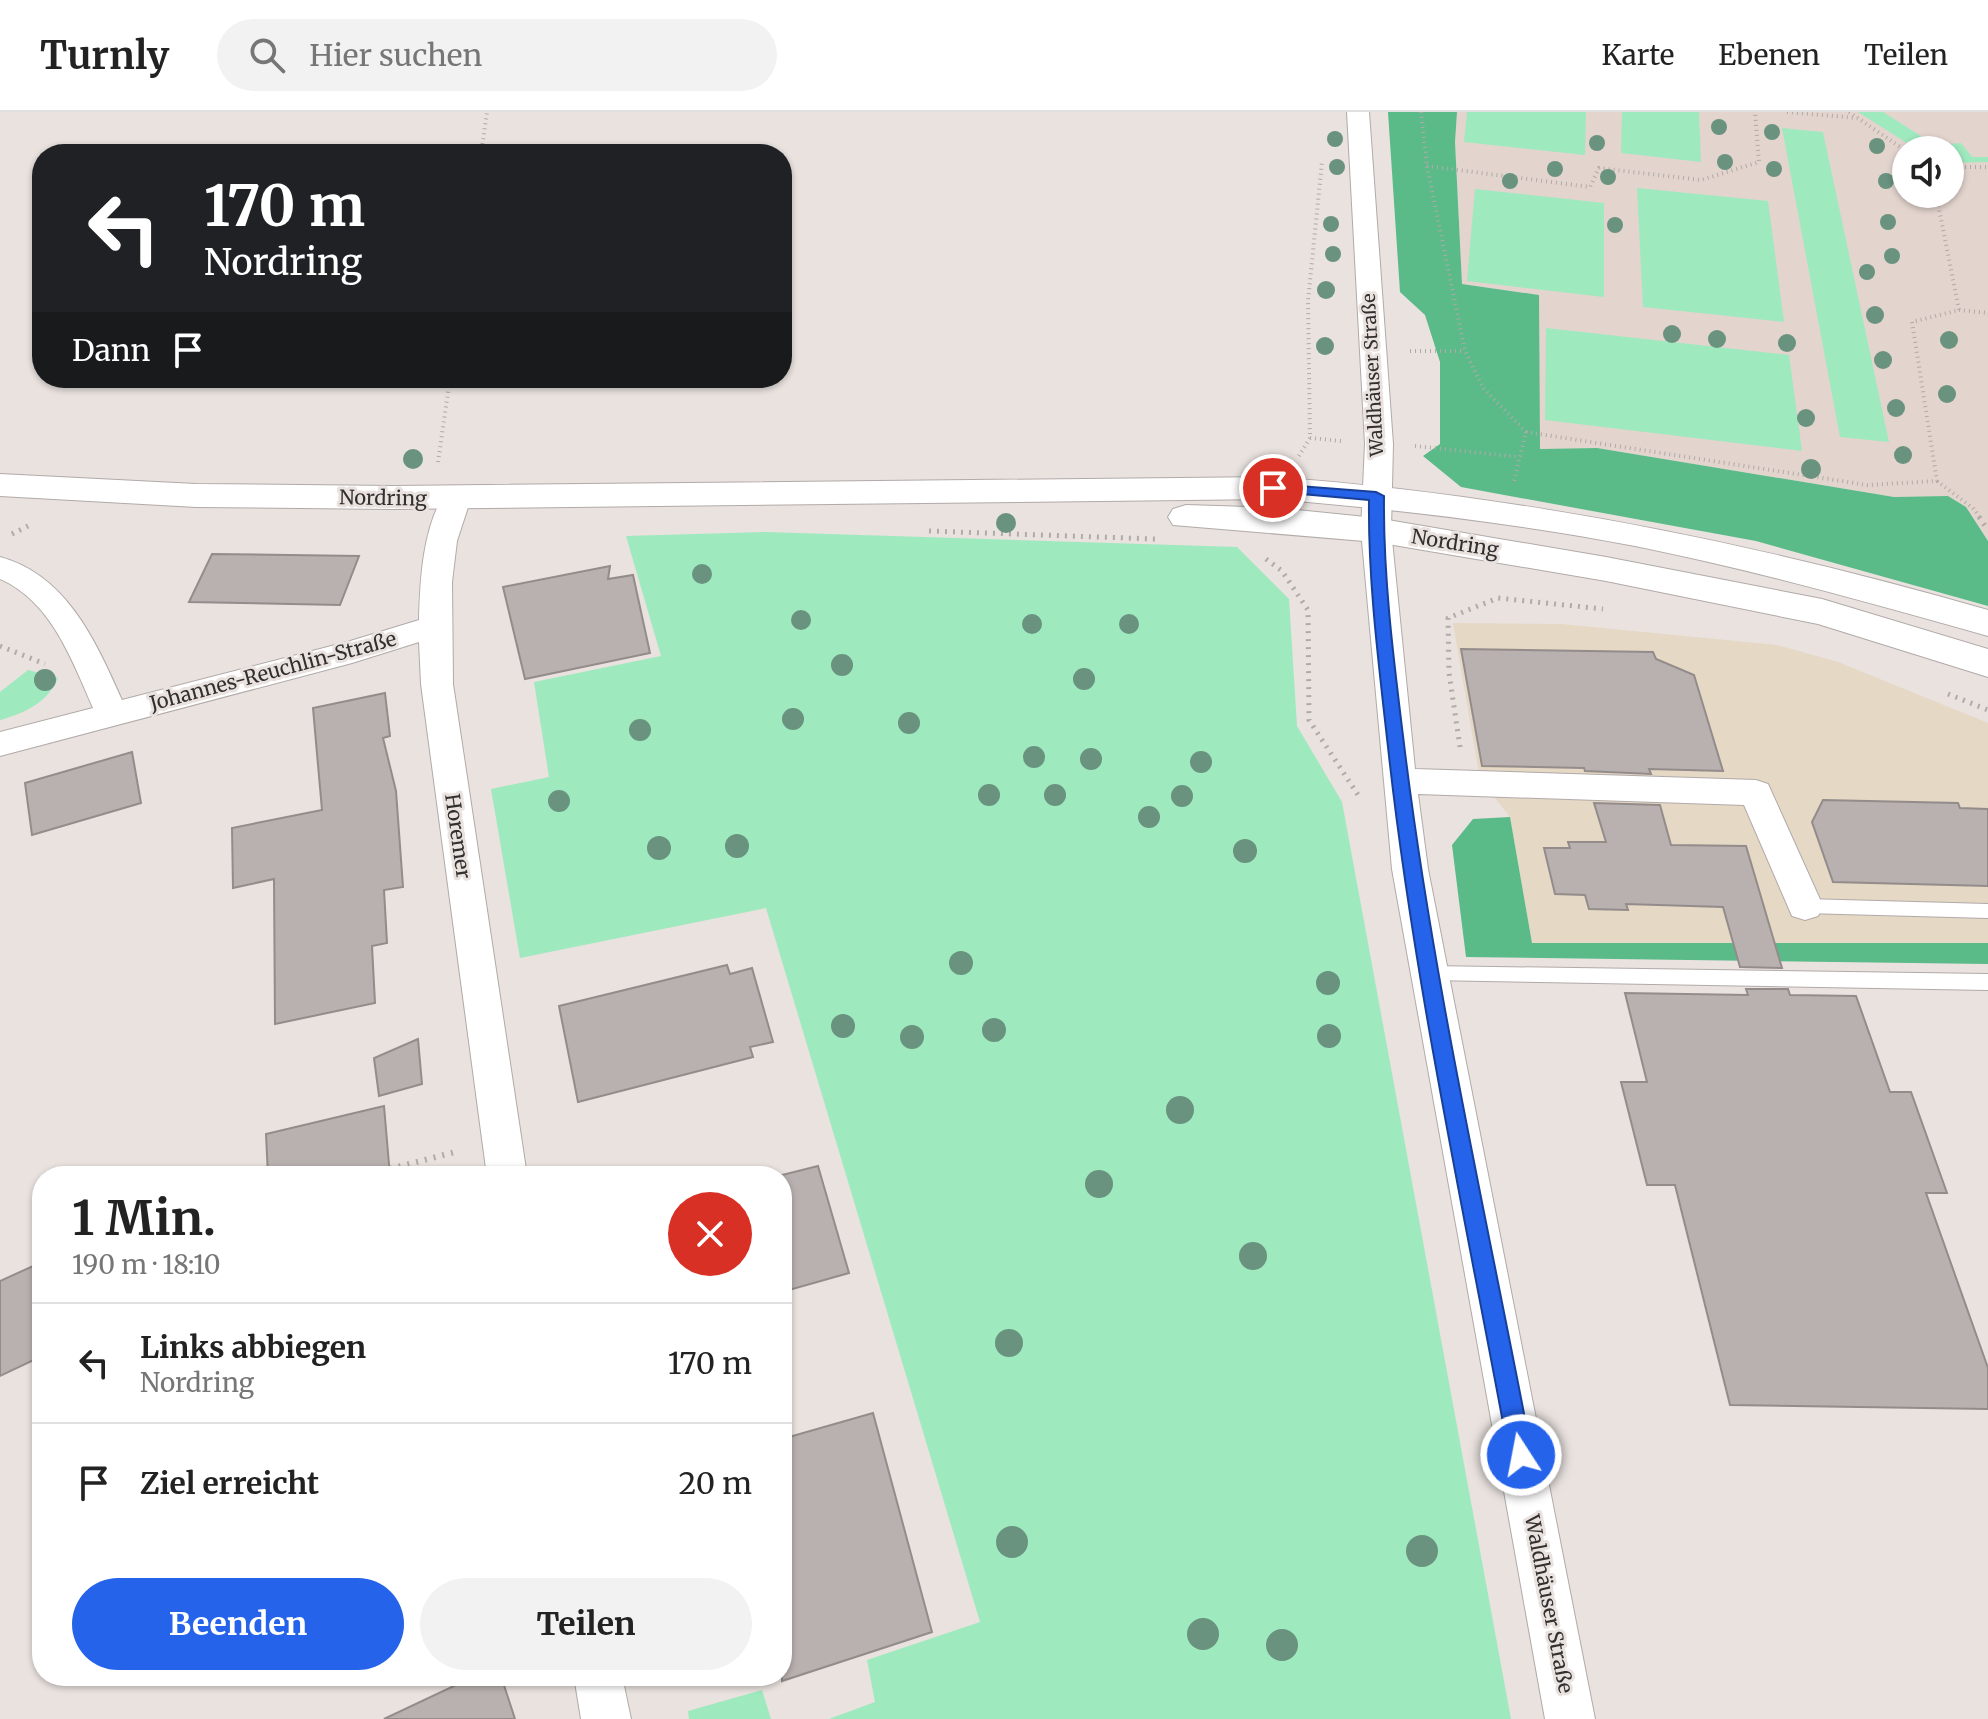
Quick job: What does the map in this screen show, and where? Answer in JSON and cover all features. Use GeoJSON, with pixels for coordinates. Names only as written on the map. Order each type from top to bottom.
{"type":"FeatureCollection","features":[{"type":"Feature","properties":{"kind":"street","name":"Waldhäuser Straße"},"geometry":{"type":"LineString","coordinates":[[1358,112],[1379,444],[1376,513],[1399,781],[1410,869],[1570,1719]]}},
{"type":"Feature","properties":{"kind":"street","name":"Nordring"},"geometry":{"type":"LineString","coordinates":[[0,485],[193,494],[444,498],[765,497],[957,490],[1273,488],[1606,569],[1822,612],[1988,663]]}},
{"type":"Feature","properties":{"kind":"street","name":"Nordring"},"geometry":{"type":"LineString","coordinates":[[765,497],[1277,520],[1376,513],[1605,530],[1891,593],[1988,623]]}},
{"type":"Feature","properties":{"kind":"street","name":"Horemer"},"geometry":{"type":"LineString","coordinates":[[444,498],[443,549],[434,626],[437,684],[505,1166]]}},
{"type":"Feature","properties":{"kind":"street"},"geometry":{"type":"LineString","coordinates":[[0,567],[22,576],[43,591],[91,667],[112,714]]}},
{"type":"Feature","properties":{"kind":"street","name":"Johannes-Reuchlin-Straße"},"geometry":{"type":"LineString","coordinates":[[0,744],[352,652],[434,626]]}},
{"type":"Feature","properties":{"kind":"street"},"geometry":{"type":"LineString","coordinates":[[1399,781],[1756,793],[1805,906]]}},
{"type":"Feature","properties":{"kind":"street"},"geometry":{"type":"LineString","coordinates":[[600,1686],[606,1719]]}},
{"type":"Feature","properties":{"kind":"lane"},"geometry":{"type":"LineString","coordinates":[[1805,906],[1988,911]]}},
{"type":"Feature","properties":{"kind":"lane"},"geometry":{"type":"LineString","coordinates":[[1430,973],[1988,982]]}},
{"type":"Feature","properties":{"kind":"path"},"geometry":{"type":"LineString","coordinates":[[482,144],[487,112]]}},
{"type":"Feature","properties":{"kind":"path"},"geometry":{"type":"LineString","coordinates":[[1421,112],[1427,166],[1465,351],[1483,388],[1526,432],[1867,485],[1937,481],[1973,508],[1988,530]]}},
{"type":"Feature","properties":{"kind":"path"},"geometry":{"type":"LineString","coordinates":[[1427,166],[1590,187],[1599,168],[1701,180],[1759,162],[1755,112]]}},
{"type":"Feature","properties":{"kind":"path"},"geometry":{"type":"LineString","coordinates":[[1787,112],[1857,118]]}},
{"type":"Feature","properties":{"kind":"path"},"geometry":{"type":"LineString","coordinates":[[1849,112],[1892,142]]}},
{"type":"Feature","properties":{"kind":"path"},"geometry":{"type":"LineString","coordinates":[[1273,488],[1272,464],[1301,455],[1310,438],[1308,301],[1322,150]]}},
{"type":"Feature","properties":{"kind":"path"},"geometry":{"type":"LineString","coordinates":[[1964,167],[1988,167]]}},
{"type":"Feature","properties":{"kind":"path"},"geometry":{"type":"LineString","coordinates":[[1939,208],[1959,310]]}},
{"type":"Feature","properties":{"kind":"path"},"geometry":{"type":"LineString","coordinates":[[1937,481],[1912,322],[1959,310],[1988,313]]}},
{"type":"Feature","properties":{"kind":"path"},"geometry":{"type":"LineString","coordinates":[[1372,351],[1465,351]]}},
{"type":"Feature","properties":{"kind":"path"},"geometry":{"type":"LineString","coordinates":[[444,498],[450,388]]}},
{"type":"Feature","properties":{"kind":"path"},"geometry":{"type":"LineString","coordinates":[[1513,486],[1526,432]]}},
{"type":"Feature","properties":{"kind":"path"},"geometry":{"type":"LineString","coordinates":[[1426,447],[1519,457]]}},
{"type":"Feature","properties":{"kind":"path"},"geometry":{"type":"LineString","coordinates":[[0,539],[34,523]]}},
{"type":"Feature","properties":{"kind":"path"},"geometry":{"type":"LineString","coordinates":[[1262,557],[1282,571],[1308,610],[1309,720],[1366,806]]}},
{"type":"Feature","properties":{"kind":"path"},"geometry":{"type":"LineString","coordinates":[[1465,783],[1449,673],[1448,618],[1498,598]]}},
{"type":"Feature","properties":{"kind":"path"},"geometry":{"type":"LineString","coordinates":[[401,1166],[501,1140]]}},
{"type":"Feature","properties":{"kind":"shaded area"},"geometry":{"type":"Polygon","coordinates":[[[1457,112],[1988,112],[1988,541],[1966,507],[1948,496],[1894,497],[1597,448],[1539,449],[1539,295],[1462,284],[1455,142],[1457,112]]]}},
{"type":"Feature","properties":{"kind":"shaded area"},"geometry":{"type":"Polygon","coordinates":[[[1453,623],[1561,624],[1777,645],[1838,662],[1988,723],[1988,943],[1532,943],[1510,817],[1480,779],[1453,623]]]}},
{"type":"Feature","properties":{"kind":"green space"},"geometry":{"type":"Polygon","coordinates":[[[1388,112],[1457,112],[1455,142],[1462,284],[1539,295],[1540,449],[1597,448],[1894,497],[1948,496],[1966,507],[1988,541],[1988,606],[1756,541],[1461,487],[1423,456],[1440,444],[1440,362],[1425,315],[1400,292],[1388,112]]]}},
{"type":"Feature","properties":{"kind":"green space"},"geometry":{"type":"Polygon","coordinates":[[[1467,112],[1586,112],[1585,155],[1464,142],[1467,112]]]}},
{"type":"Feature","properties":{"kind":"green space"},"geometry":{"type":"Polygon","coordinates":[[[1622,112],[1699,112],[1701,162],[1621,153],[1622,112]]]}},
{"type":"Feature","properties":{"kind":"green space"},"geometry":{"type":"Polygon","coordinates":[[[1858,112],[1883,112],[1921,136],[1896,136],[1858,112]]]}},
{"type":"Feature","properties":{"kind":"green space"},"geometry":{"type":"Polygon","coordinates":[[[1782,128],[1823,132],[1889,442],[1840,437],[1782,128]]]}},
{"type":"Feature","properties":{"kind":"green space"},"geometry":{"type":"Polygon","coordinates":[[[1964,147],[1972,157],[1988,157],[1988,162],[1964,163],[1964,147]]]}},
{"type":"Feature","properties":{"kind":"green space"},"geometry":{"type":"Polygon","coordinates":[[[1637,188],[1768,201],[1784,322],[1643,307],[1637,188]]]}},
{"type":"Feature","properties":{"kind":"green space"},"geometry":{"type":"Polygon","coordinates":[[[1475,189],[1604,203],[1604,297],[1467,281],[1475,189]]]}},
{"type":"Feature","properties":{"kind":"green space"},"geometry":{"type":"Polygon","coordinates":[[[1546,328],[1789,355],[1802,451],[1545,420],[1546,328]]]}},
{"type":"Feature","properties":{"kind":"green space"},"geometry":{"type":"Polygon","coordinates":[[[766,532],[1237,547],[1289,599],[1297,726],[1342,802],[1511,1719],[829,1719],[875,1702],[867,1660],[980,1622],[766,908],[520,958],[491,789],[549,777],[534,682],[661,656],[626,536],[766,532]]]}},
{"type":"Feature","properties":{"kind":"green space"},"geometry":{"type":"Polygon","coordinates":[[[28,670],[58,678],[48,694],[34,706],[0,720],[0,692],[28,670]]]}},
{"type":"Feature","properties":{"kind":"green space"},"geometry":{"type":"Polygon","coordinates":[[[1510,817],[1532,943],[1988,943],[1988,964],[1466,957],[1452,845],[1473,819],[1510,817]]]}},
{"type":"Feature","properties":{"kind":"green space"},"geometry":{"type":"Polygon","coordinates":[[[762,1690],[771,1719],[689,1719],[688,1711],[762,1690]]]}},
{"type":"Feature","properties":{"kind":"building"},"geometry":{"type":"Polygon","coordinates":[[[212,554],[359,556],[340,605],[189,602],[212,554]]]}},
{"type":"Feature","properties":{"kind":"building"},"geometry":{"type":"Polygon","coordinates":[[[610,566],[608,579],[633,575],[650,653],[525,679],[503,587],[610,566]]]}},
{"type":"Feature","properties":{"kind":"building"},"geometry":{"type":"Polygon","coordinates":[[[1461,649],[1653,652],[1656,659],[1694,675],[1723,771],[1649,769],[1651,774],[1585,771],[1584,768],[1482,766],[1461,649]]]}},
{"type":"Feature","properties":{"kind":"building"},"geometry":{"type":"Polygon","coordinates":[[[385,693],[390,736],[383,738],[396,791],[403,887],[384,890],[387,943],[372,946],[375,1003],[275,1024],[274,879],[233,888],[232,828],[322,810],[313,708],[385,693]]]}},
{"type":"Feature","properties":{"kind":"building"},"geometry":{"type":"Polygon","coordinates":[[[132,752],[141,803],[32,835],[25,783],[132,752]]]}},
{"type":"Feature","properties":{"kind":"building"},"geometry":{"type":"Polygon","coordinates":[[[1823,800],[1958,803],[1960,808],[1988,809],[1988,886],[1833,882],[1812,822],[1823,800]]]}},
{"type":"Feature","properties":{"kind":"building"},"geometry":{"type":"Polygon","coordinates":[[[1594,803],[1660,805],[1671,845],[1746,846],[1782,968],[1740,967],[1723,907],[1626,904],[1628,910],[1589,909],[1585,895],[1555,894],[1544,848],[1570,848],[1568,842],[1606,842],[1594,803]]]}},
{"type":"Feature","properties":{"kind":"building"},"geometry":{"type":"Polygon","coordinates":[[[727,965],[730,974],[752,968],[773,1042],[750,1047],[753,1057],[578,1102],[559,1006],[727,965]]]}},
{"type":"Feature","properties":{"kind":"building"},"geometry":{"type":"Polygon","coordinates":[[[1746,989],[1788,989],[1790,995],[1856,996],[1890,1092],[1911,1092],[1947,1193],[1926,1193],[1988,1368],[1988,1409],[1730,1405],[1675,1185],[1647,1185],[1621,1082],[1647,1082],[1625,993],[1748,995],[1746,989]]]}},
{"type":"Feature","properties":{"kind":"building"},"geometry":{"type":"Polygon","coordinates":[[[418,1039],[422,1084],[379,1096],[374,1058],[418,1039]]]}},
{"type":"Feature","properties":{"kind":"building"},"geometry":{"type":"Polygon","coordinates":[[[384,1106],[389,1166],[268,1166],[266,1134],[384,1106]]]}},
{"type":"Feature","properties":{"kind":"building"},"geometry":{"type":"Polygon","coordinates":[[[818,1166],[849,1273],[792,1289],[792,1172],[818,1166]]]}},
{"type":"Feature","properties":{"kind":"building"},"geometry":{"type":"Polygon","coordinates":[[[32,1267],[32,1361],[0,1376],[0,1281],[32,1267]]]}},
{"type":"Feature","properties":{"kind":"building"},"geometry":{"type":"Polygon","coordinates":[[[873,1413],[932,1632],[792,1678],[792,1436],[873,1413]]]}},
{"type":"Feature","properties":{"kind":"building"},"geometry":{"type":"Polygon","coordinates":[[[454,1686],[504,1686],[515,1719],[384,1719],[454,1686]]]}},
{"type":"Feature","properties":{"kind":"route"},"geometry":{"type":"LineString","coordinates":[[1273,488],[1376,496],[1376,530],[1392,709],[1410,869],[1521,1455]]}}]}
